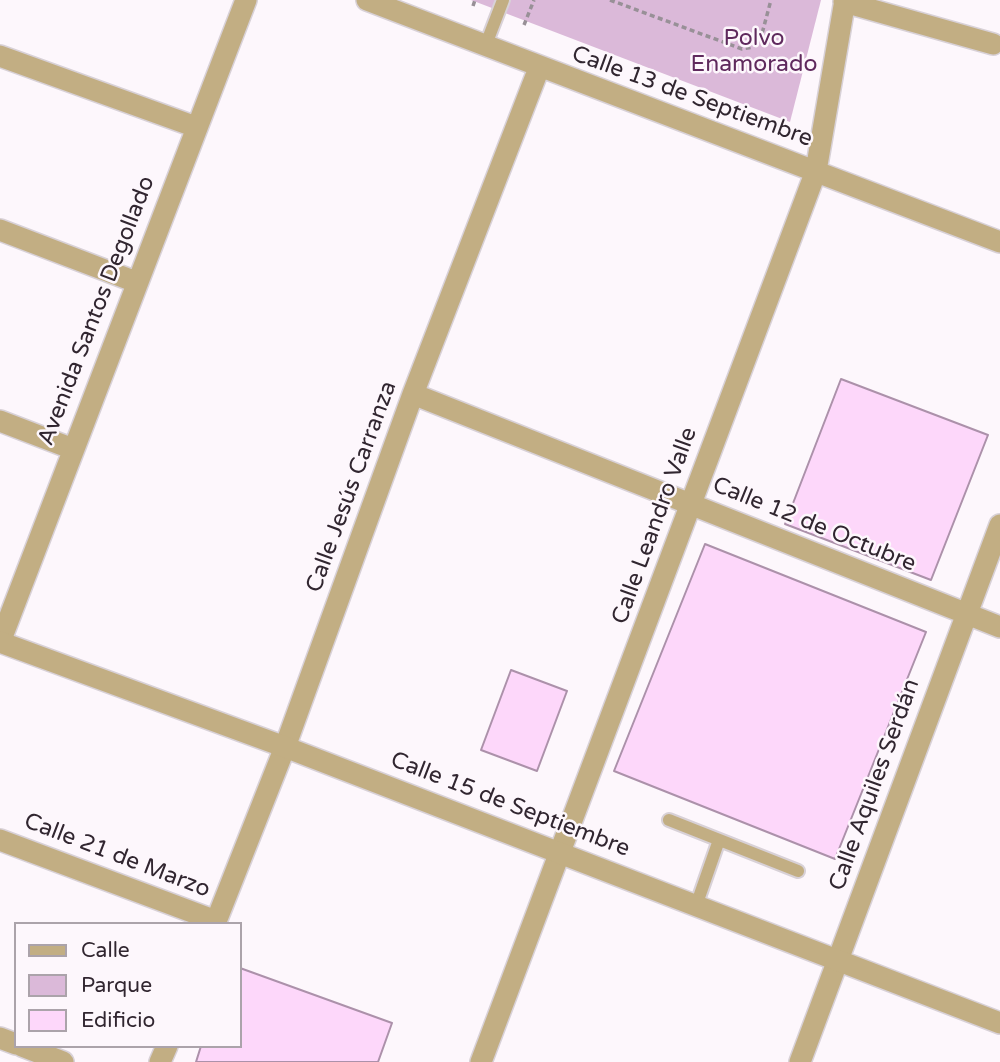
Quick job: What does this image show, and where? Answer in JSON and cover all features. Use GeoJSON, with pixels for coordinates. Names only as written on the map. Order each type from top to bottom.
{"type":"FeatureCollection","features":[{"type":"Feature","properties":{"kind":"street","name":"Avenida Santos Degollado"},"geometry":{"type":"LineString","coordinates":[[0,642],[246,0]]}},
{"type":"Feature","properties":{"kind":"street","name":"Calle 13 de Septiembre"},"geometry":{"type":"LineString","coordinates":[[367,0],[1000,242]]}},
{"type":"Feature","properties":{"kind":"street"},"geometry":{"type":"LineString","coordinates":[[845,1],[993,44]]}},
{"type":"Feature","properties":{"kind":"street","name":"Calle Leandro Valle"},"geometry":{"type":"LineString","coordinates":[[481,1062],[799,209],[816,171],[845,1]]}},
{"type":"Feature","properties":{"kind":"street"},"geometry":{"type":"LineString","coordinates":[[0,56],[196,127]]}},
{"type":"Feature","properties":{"kind":"street","name":"Calle Jesús Carranza"},"geometry":{"type":"LineString","coordinates":[[215,922],[285,747],[414,394],[539,68]]}},
{"type":"Feature","properties":{"kind":"street"},"geometry":{"type":"LineString","coordinates":[[0,230],[136,282]]}},
{"type":"Feature","properties":{"kind":"street","name":"Calle 12 de Octubre"},"geometry":{"type":"LineString","coordinates":[[414,394],[1000,627]]}},
{"type":"Feature","properties":{"kind":"street"},"geometry":{"type":"LineString","coordinates":[[0,421],[73,449]]}},
{"type":"Feature","properties":{"kind":"street","name":"Calle Aquiles Serdán"},"geometry":{"type":"LineString","coordinates":[[800,1062],[1000,525]]}},
{"type":"Feature","properties":{"kind":"street","name":"Calle 15 de Septiembre"},"geometry":{"type":"LineString","coordinates":[[0,642],[285,747],[1000,1023]]}},
{"type":"Feature","properties":{"kind":"street","name":"Calle 21 de Marzo"},"geometry":{"type":"LineString","coordinates":[[0,840],[212,922]]}},
{"type":"Feature","properties":{"kind":"street"},"geometry":{"type":"LineString","coordinates":[[27,1048],[63,1062]]}},
{"type":"Feature","properties":{"kind":"lane"},"geometry":{"type":"LineString","coordinates":[[485,47],[503,0]]}},
{"type":"Feature","properties":{"kind":"lane"},"geometry":{"type":"LineString","coordinates":[[669,820],[798,871]]}},
{"type":"Feature","properties":{"kind":"lane"},"geometry":{"type":"LineString","coordinates":[[696,905],[719,840]]}},
{"type":"Feature","properties":{"kind":"path"},"geometry":{"type":"LineString","coordinates":[[473,5],[475,0]]}},
{"type":"Feature","properties":{"kind":"path"},"geometry":{"type":"LineString","coordinates":[[524,25],[534,0]]}},
{"type":"Feature","properties":{"kind":"path"},"geometry":{"type":"LineString","coordinates":[[610,0],[742,49],[753,47],[760,41],[771,0]]}},
{"type":"Feature","properties":{"kind":"green space","name":"Polvo Enamorado"},"geometry":{"type":"Polygon","coordinates":[[[471,0],[821,0],[790,122],[471,0]]]}},
{"type":"Feature","properties":{"kind":"building"},"geometry":{"type":"Polygon","coordinates":[[[841,379],[988,435],[931,580],[785,524],[841,379]]]}},
{"type":"Feature","properties":{"kind":"building"},"geometry":{"type":"Polygon","coordinates":[[[705,544],[926,632],[835,859],[614,771],[705,544]]]}},
{"type":"Feature","properties":{"kind":"building"},"geometry":{"type":"Polygon","coordinates":[[[511,670],[567,691],[537,771],[481,750],[511,670]]]}},
{"type":"Feature","properties":{"kind":"building"},"geometry":{"type":"Polygon","coordinates":[[[242,969],[392,1023],[378,1062],[196,1062],[200,1048],[242,1048],[242,969]]]}}]}
